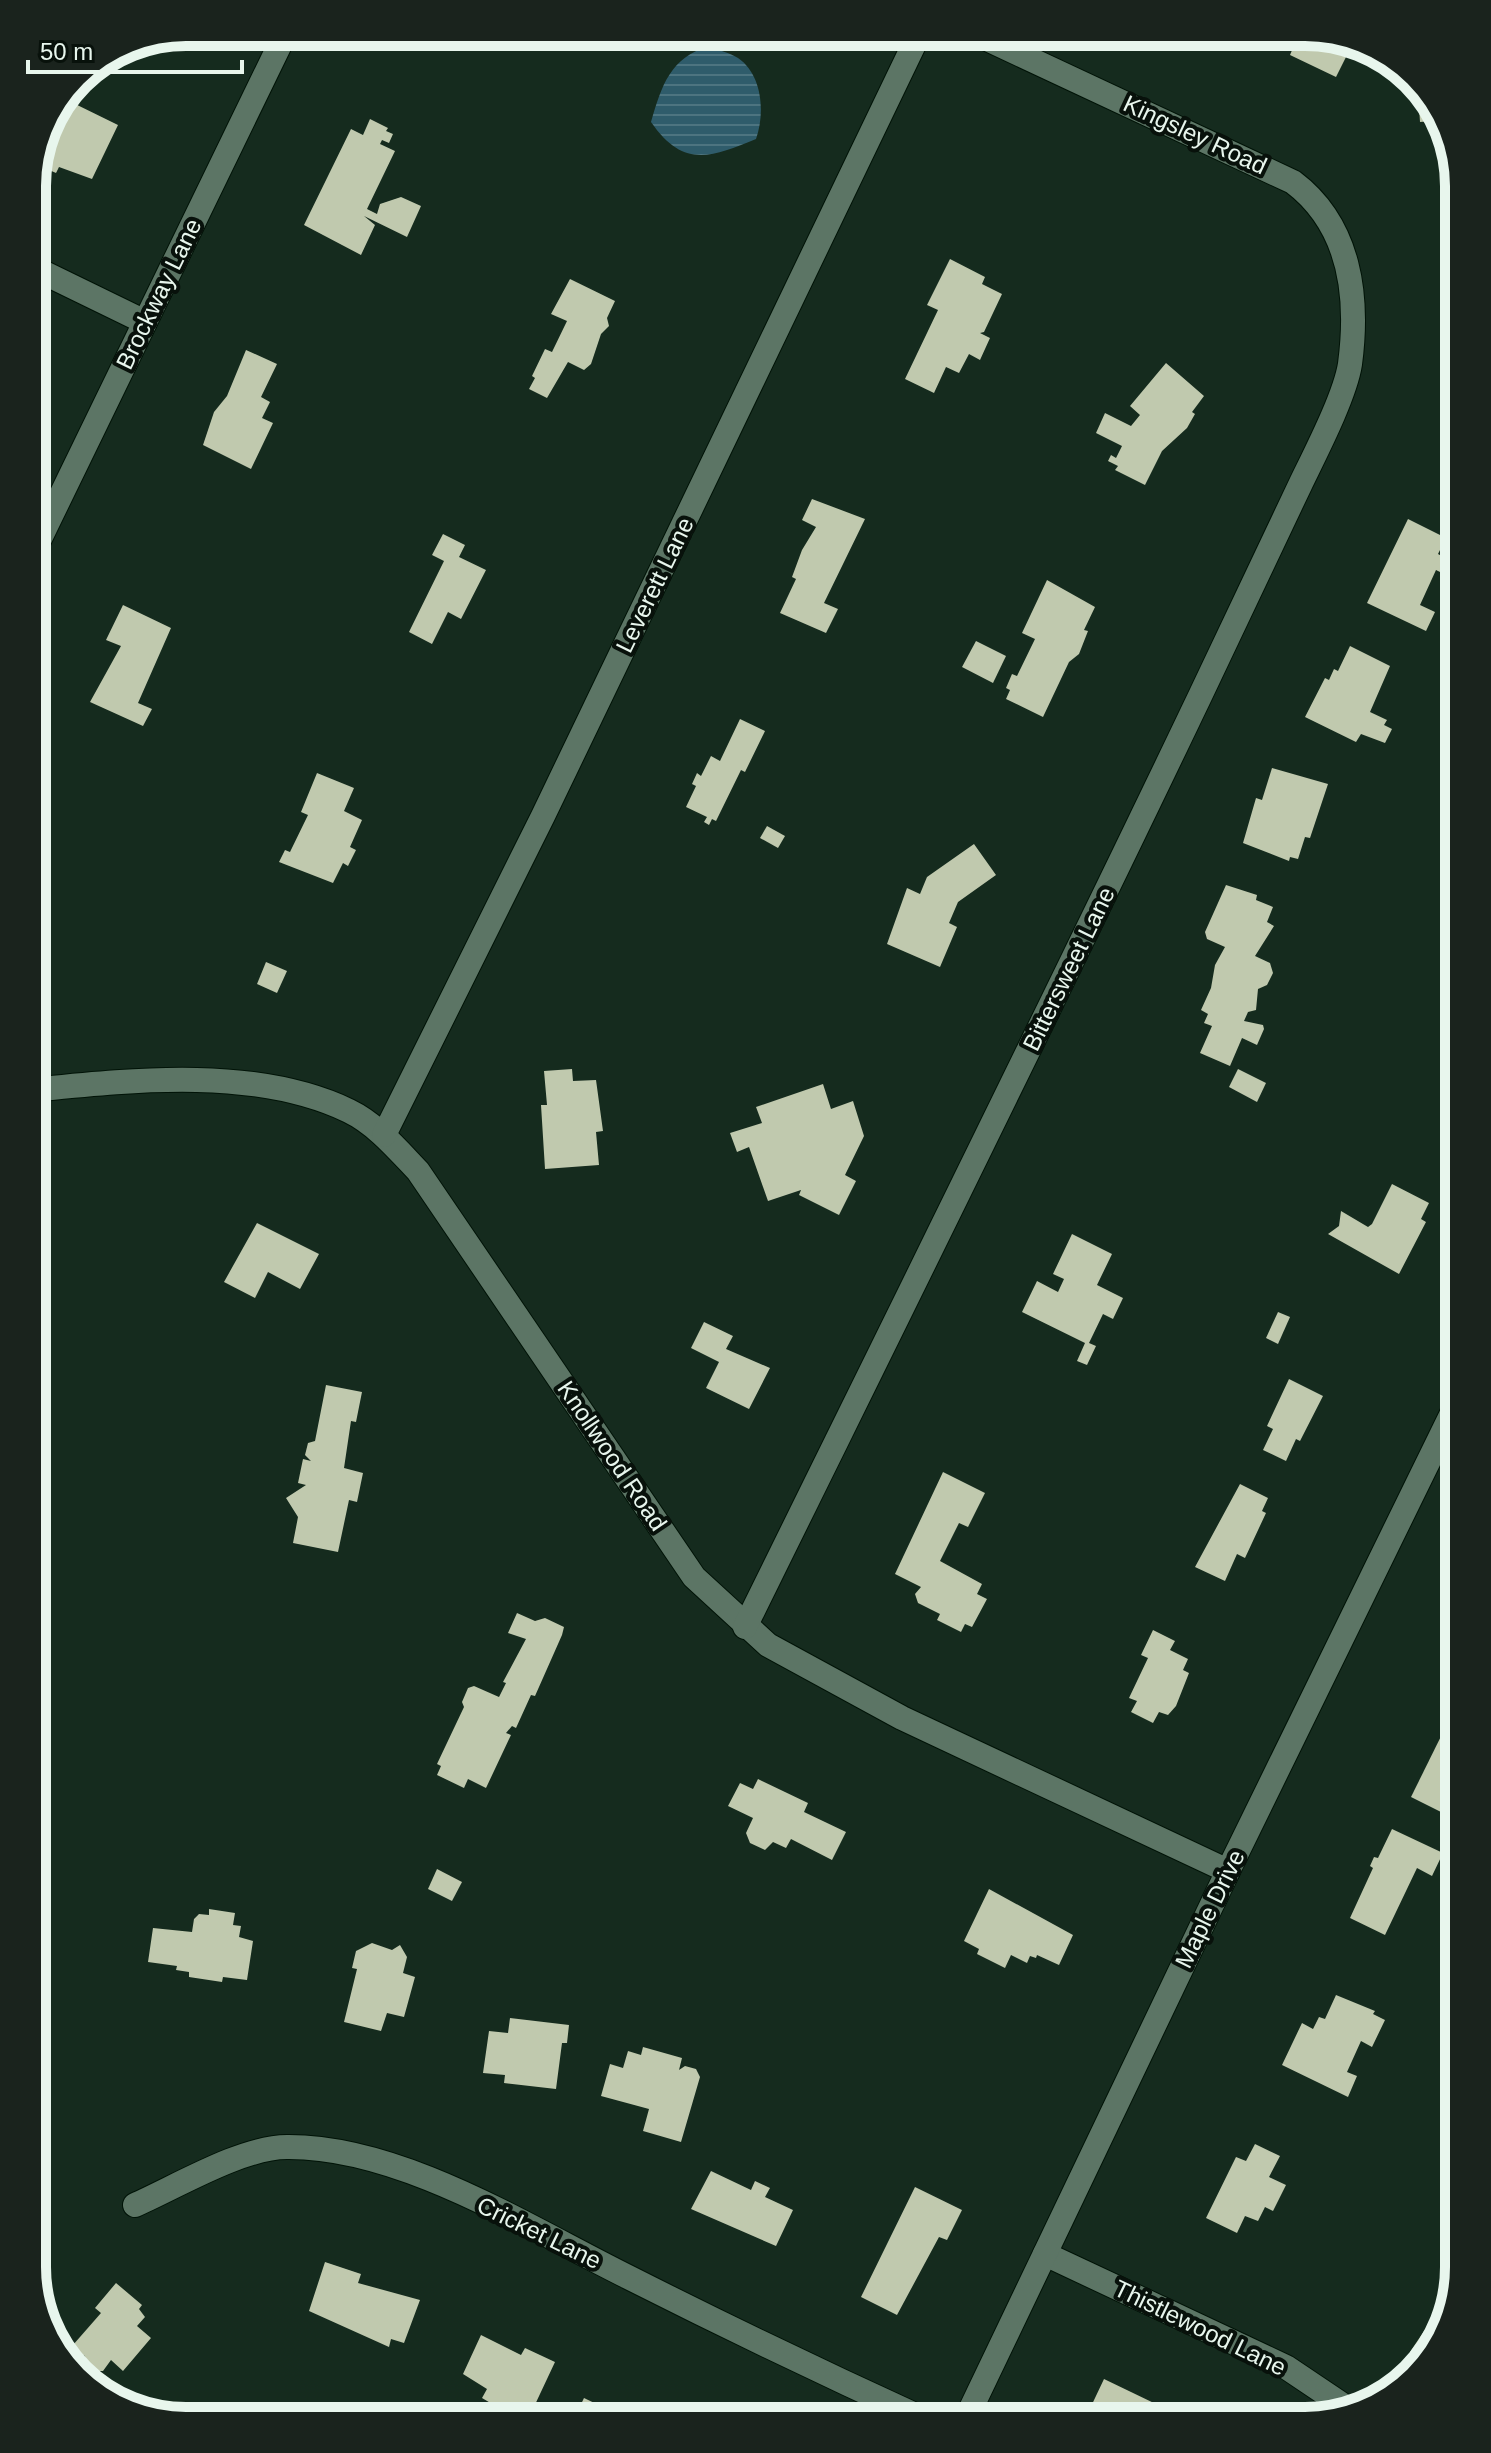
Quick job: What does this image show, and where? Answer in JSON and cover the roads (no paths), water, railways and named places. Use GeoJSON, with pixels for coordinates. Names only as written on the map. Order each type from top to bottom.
{"type":"FeatureCollection","features":[{"type":"Feature","properties":{"kind":"street","name":"Brockway Lane"},"geometry":{"type":"LineString","coordinates":[[46,526],[279,46]]}},
{"type":"Feature","properties":{"kind":"street","name":"Leverett Lane"},"geometry":{"type":"LineString","coordinates":[[384,1135],[543,816],[913,46]]}},
{"type":"Feature","properties":{"kind":"street","name":"Kingsley Road"},"geometry":{"type":"LineString","coordinates":[[1002,46],[1293,182],[1329,216],[1341,242],[1353,299]]}},
{"type":"Feature","properties":{"kind":"street"},"geometry":{"type":"LineString","coordinates":[[46,274],[145,322]]}},
{"type":"Feature","properties":{"kind":"street","name":"Bittersweet Lane"},"geometry":{"type":"LineString","coordinates":[[745,1627],[1090,927],[1317,450],[1350,367],[1353,299]]}},
{"type":"Feature","properties":{"kind":"street","name":"Knollwood Road"},"geometry":{"type":"LineString","coordinates":[[46,1089],[134,1080],[268,1085],[299,1091],[350,1111],[384,1135],[418,1171],[694,1577],[745,1627],[768,1645],[902,1718],[1228,1871]]}},
{"type":"Feature","properties":{"kind":"street","name":"Maple Drive"},"geometry":{"type":"LineString","coordinates":[[972,2407],[1228,1871],[1445,1428]]}},
{"type":"Feature","properties":{"kind":"street","name":"Cricket Lane"},"geometry":{"type":"LineString","coordinates":[[135,2205],[245,2157],[285,2147],[368,2157],[439,2184],[773,2350],[897,2407]]}},
{"type":"Feature","properties":{"kind":"street","name":"Thistlewood Lane"},"geometry":{"type":"LineString","coordinates":[[1045,2254],[1286,2367],[1339,2402]]}},
{"type":"Feature","properties":{"kind":"water"},"geometry":{"type":"Polygon","coordinates":[[[709,46],[735,56],[753,74],[760,96],[759,129],[756,139],[725,151],[698,155],[674,147],[651,122],[659,96],[676,66],[696,51],[709,46]]]}}]}
